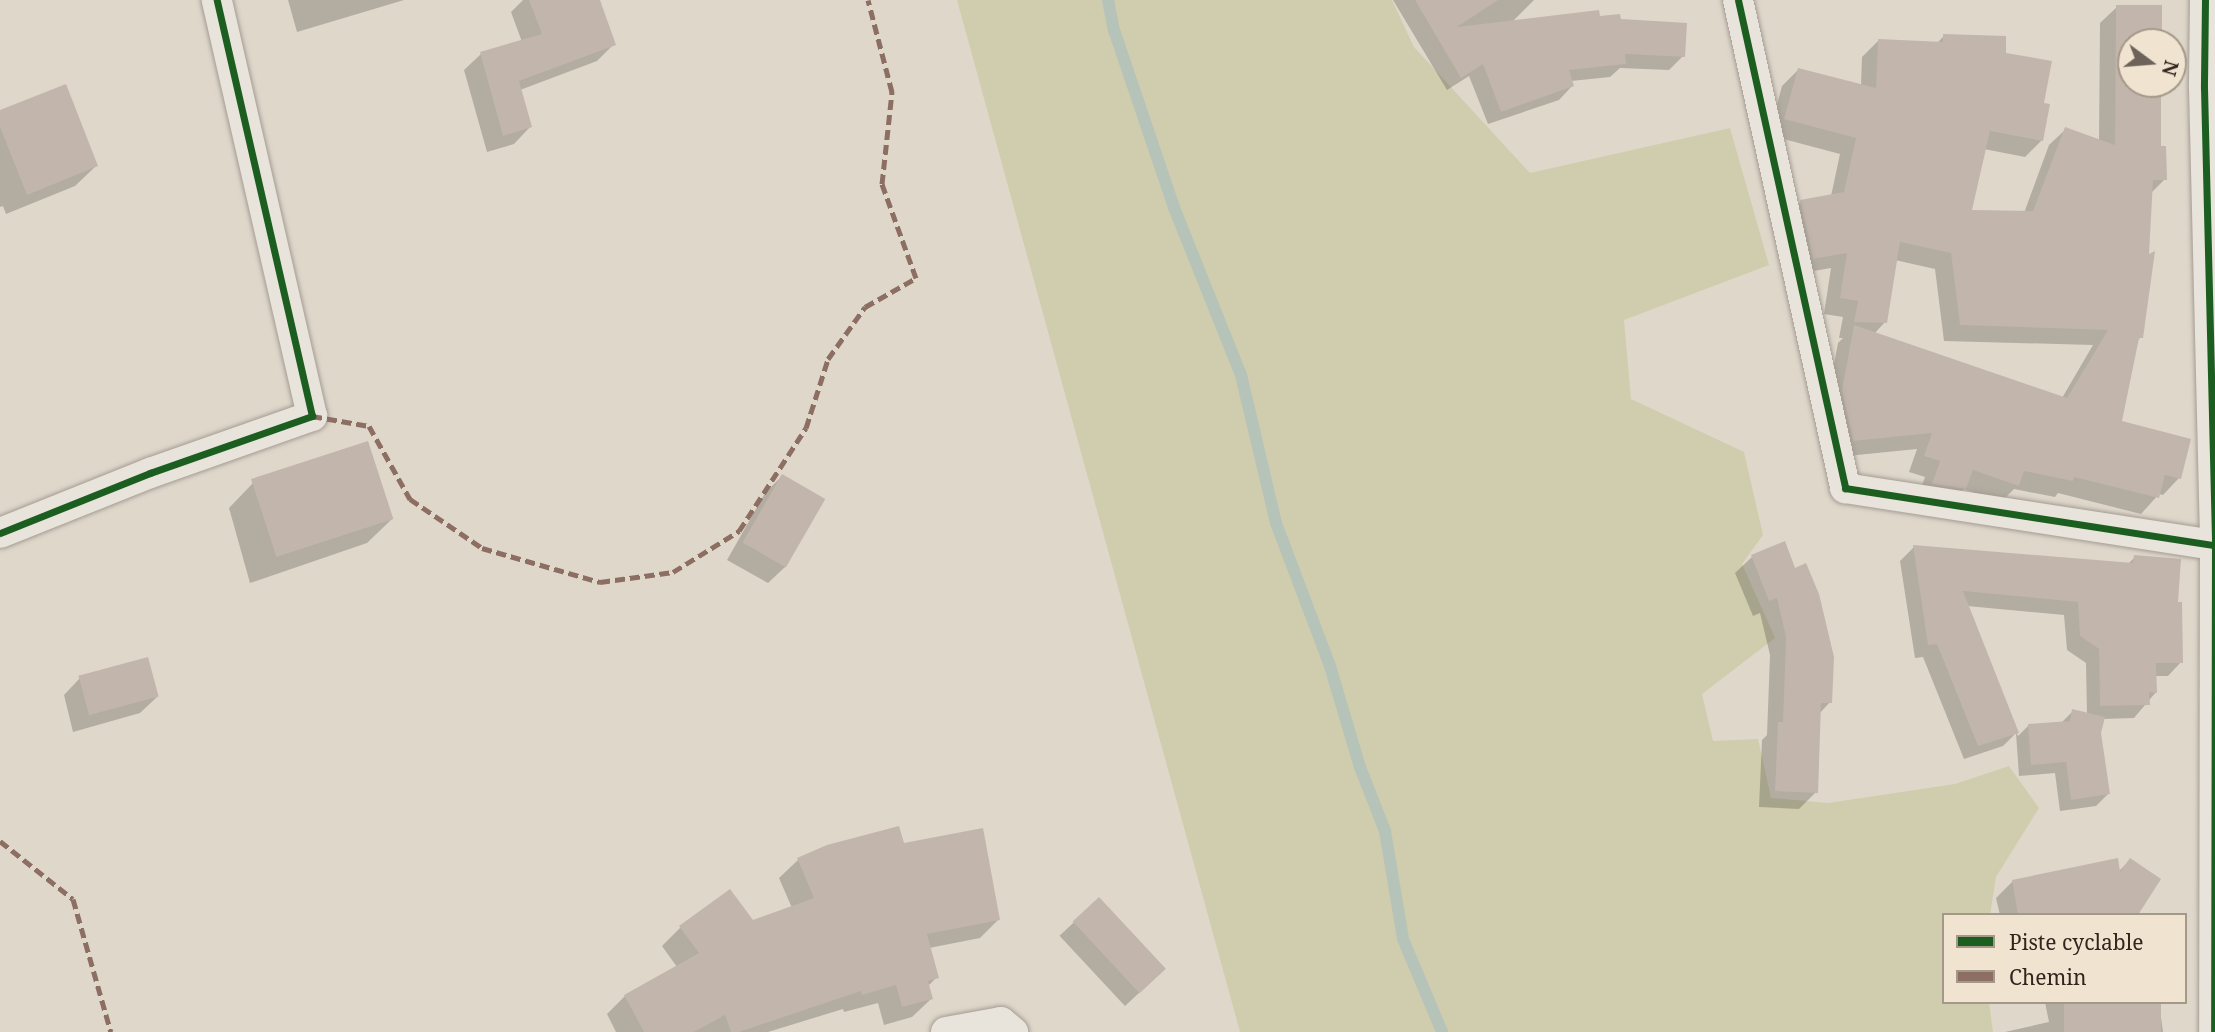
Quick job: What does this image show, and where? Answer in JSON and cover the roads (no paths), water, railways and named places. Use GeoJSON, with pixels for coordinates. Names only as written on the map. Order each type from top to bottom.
{"type":"FeatureCollection","features":[{"type":"Feature","properties":{"kind":"street"},"geometry":{"type":"LineString","coordinates":[[0,533],[150,473],[312,416],[217,0]]}},
{"type":"Feature","properties":{"kind":"street"},"geometry":{"type":"LineString","coordinates":[[1738,0],[1845,488],[2215,545]]}},
{"type":"Feature","properties":{"kind":"street"},"geometry":{"type":"LineString","coordinates":[[2205,0],[2204,88],[2215,545],[2214,1032]]}},
{"type":"Feature","properties":{"kind":"street"},"geometry":{"type":"LineString","coordinates":[[946,1032],[1001,1022],[1013,1032]]}},
{"type":"Feature","properties":{"kind":"waterway"},"geometry":{"type":"LineString","coordinates":[[1108,0],[1114,30],[1175,210],[1241,375],[1276,523],[1330,666],[1360,767],[1385,831],[1403,939],[1442,1032]]}}]}
